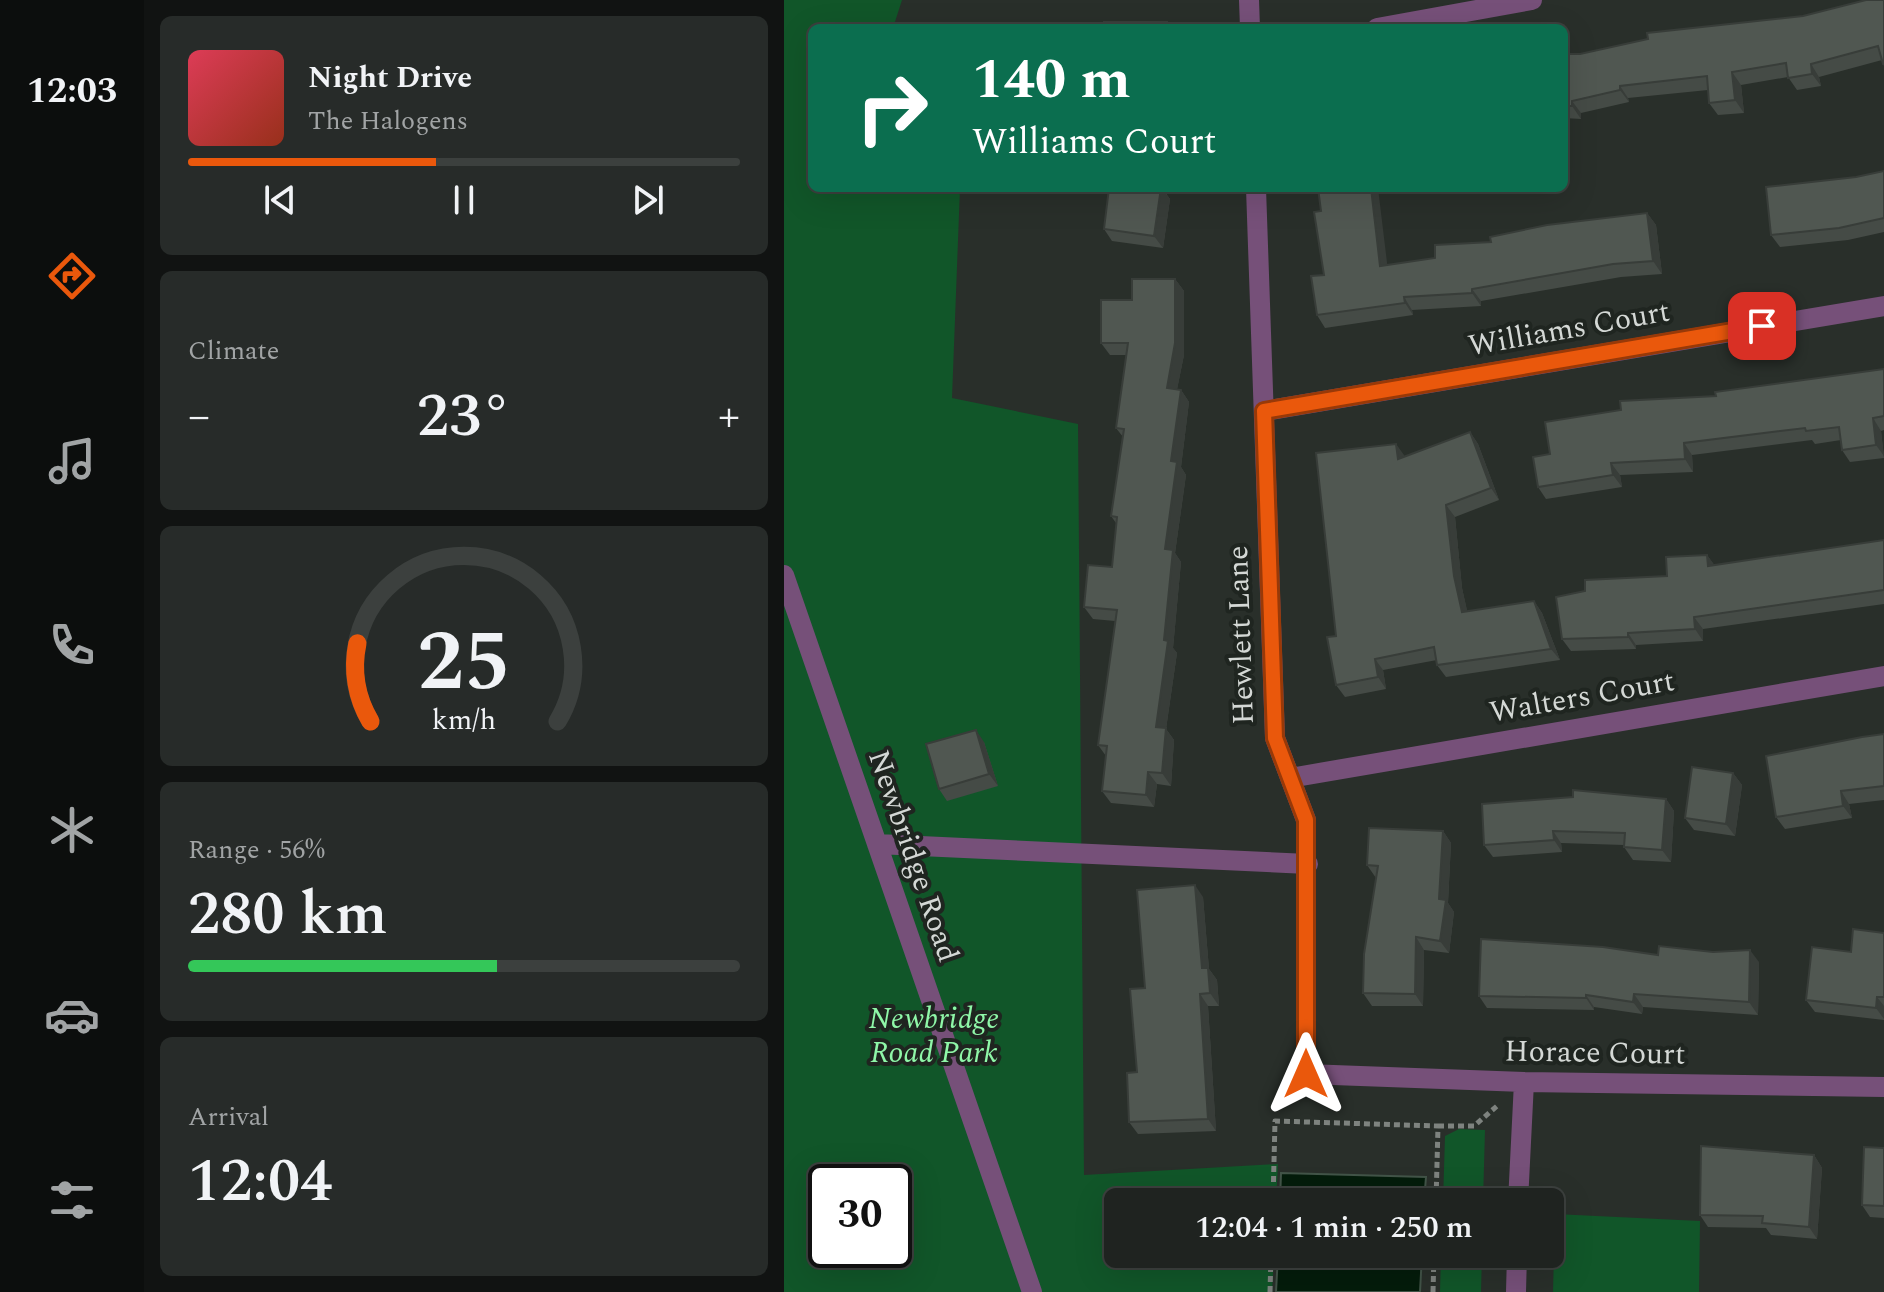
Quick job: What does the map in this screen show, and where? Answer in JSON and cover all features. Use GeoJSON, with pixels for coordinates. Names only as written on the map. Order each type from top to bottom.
{"type":"FeatureCollection","features":[{"type":"Feature","properties":{"kind":"street"},"geometry":{"type":"LineString","coordinates":[[1249,0],[1250,24]]}},
{"type":"Feature","properties":{"kind":"street"},"geometry":{"type":"LineString","coordinates":[[1399,24],[1532,0]]}},
{"type":"Feature","properties":{"kind":"street","name":"Hewlett Lane"},"geometry":{"type":"LineString","coordinates":[[1256,192],[1275,738],[1306,820],[1306,1074]]}},
{"type":"Feature","properties":{"kind":"street","name":"Williams Court"},"geometry":{"type":"LineString","coordinates":[[1264,411],[1884,306]]}},
{"type":"Feature","properties":{"kind":"street","name":"Newbridge Road"},"geometry":{"type":"LineString","coordinates":[[784,575],[1032,1292]]}},
{"type":"Feature","properties":{"kind":"street","name":"Walters Court"},"geometry":{"type":"LineString","coordinates":[[1290,778],[1884,676]]}},
{"type":"Feature","properties":{"kind":"street"},"geometry":{"type":"LineString","coordinates":[[877,844],[1308,864]]}},
{"type":"Feature","properties":{"kind":"street","name":"Horace Court"},"geometry":{"type":"LineString","coordinates":[[1306,1074],[1524,1082],[1884,1087]]}},
{"type":"Feature","properties":{"kind":"street"},"geometry":{"type":"LineString","coordinates":[[1519,1188],[1524,1082]]}},
{"type":"Feature","properties":{"kind":"street"},"geometry":{"type":"LineString","coordinates":[[1516,1292],[1517,1268]]}},
{"type":"Feature","properties":{"kind":"path"},"geometry":{"type":"LineString","coordinates":[[1273,1188],[1275,1121],[1474,1126]]}},
{"type":"Feature","properties":{"kind":"path"},"geometry":{"type":"LineString","coordinates":[[1436,1188],[1438,1126]]}},
{"type":"Feature","properties":{"kind":"path"},"geometry":{"type":"LineString","coordinates":[[1270,1292],[1271,1268]]}},
{"type":"Feature","properties":{"kind":"path"},"geometry":{"type":"LineString","coordinates":[[1433,1292],[1434,1268]]}},
{"type":"Feature","properties":{"kind":"green space","name":"Newbridge Road Park"},"geometry":{"type":"Polygon","coordinates":[[[784,0],[902,0],[894,24],[808,24],[808,192],[960,192],[952,398],[1078,424],[1084,1175],[1278,1164],[1277,1188],[1104,1188],[1104,1268],[1273,1268],[1272,1292],[784,1292],[784,0]]]}},
{"type":"Feature","properties":{"kind":"green space"},"geometry":{"type":"Polygon","coordinates":[[[1459,1129],[1485,1130],[1483,1188],[1443,1188],[1445,1136],[1459,1129]]]}},
{"type":"Feature","properties":{"kind":"green space"},"geometry":{"type":"Polygon","coordinates":[[[1564,1214],[1700,1221],[1699,1292],[1553,1292],[1554,1268],[1564,1268],[1564,1214]]]}},
{"type":"Feature","properties":{"kind":"green space"},"geometry":{"type":"Polygon","coordinates":[[[1441,1268],[1482,1268],[1481,1292],[1440,1292],[1441,1268]]]}},
{"type":"Feature","properties":{"kind":"shaded area"},"geometry":{"type":"Polygon","coordinates":[[[1281,1173],[1426,1177],[1425,1188],[1280,1188],[1281,1173]]]}},
{"type":"Feature","properties":{"kind":"shaded area"},"geometry":{"type":"Polygon","coordinates":[[[1277,1268],[1421,1268],[1420,1292],[1276,1292],[1277,1268]]]}},
{"type":"Feature","properties":{"kind":"building"},"geometry":{"type":"Polygon","coordinates":[[[1866,0],[1884,0],[1884,64],[1878,46],[1811,64],[1812,74],[1788,78],[1786,63],[1732,72],[1735,100],[1709,103],[1707,76],[1620,86],[1620,90],[1572,101],[1572,106],[1568,106],[1568,54],[1648,39],[1647,33],[1803,16],[1866,0]]]}},
{"type":"Feature","properties":{"kind":"building"},"geometry":{"type":"Polygon","coordinates":[[[1104,22],[1167,22],[1167,24],[1104,22]]]}},
{"type":"Feature","properties":{"kind":"building"},"geometry":{"type":"Polygon","coordinates":[[[1884,171],[1884,218],[1839,228],[1771,235],[1766,187],[1884,171]]]}},
{"type":"Feature","properties":{"kind":"building"},"geometry":{"type":"Polygon","coordinates":[[[1109,192],[1160,192],[1154,236],[1104,229],[1109,192]]]}},
{"type":"Feature","properties":{"kind":"building"},"geometry":{"type":"Polygon","coordinates":[[[1319,192],[1371,192],[1380,266],[1435,258],[1435,245],[1491,242],[1490,237],[1547,225],[1647,213],[1653,261],[1613,264],[1472,289],[1472,293],[1404,297],[1405,303],[1317,315],[1311,276],[1324,275],[1314,212],[1321,211],[1319,192]]]}},
{"type":"Feature","properties":{"kind":"building"},"geometry":{"type":"Polygon","coordinates":[[[1132,279],[1175,279],[1175,343],[1167,388],[1181,390],[1171,461],[1177,462],[1165,549],[1173,550],[1164,640],[1168,641],[1156,727],[1166,728],[1162,773],[1148,772],[1146,795],[1102,791],[1107,746],[1098,745],[1117,610],[1084,607],[1088,565],[1112,567],[1117,517],[1111,516],[1124,429],[1116,428],[1128,343],[1101,343],[1101,300],[1132,300],[1132,279]]]}},
{"type":"Feature","properties":{"kind":"building"},"geometry":{"type":"Polygon","coordinates":[[[1884,369],[1884,416],[1873,418],[1876,445],[1842,450],[1839,427],[1806,431],[1805,428],[1684,443],[1685,459],[1611,463],[1613,475],[1538,487],[1533,457],[1550,454],[1545,422],[1621,410],[1620,401],[1716,396],[1715,392],[1884,369]]]}},
{"type":"Feature","properties":{"kind":"building"},"geometry":{"type":"Polygon","coordinates":[[[1470,432],[1491,488],[1446,505],[1454,576],[1462,612],[1534,601],[1551,649],[1437,665],[1434,647],[1375,659],[1378,677],[1336,685],[1327,637],[1336,636],[1316,453],[1396,444],[1398,459],[1470,432]]]}},
{"type":"Feature","properties":{"kind":"building"},"geometry":{"type":"Polygon","coordinates":[[[1884,540],[1884,590],[1694,617],[1695,629],[1628,633],[1628,637],[1562,639],[1556,597],[1585,591],[1585,580],[1667,576],[1666,557],[1707,555],[1708,566],[1884,540]]]}},
{"type":"Feature","properties":{"kind":"building"},"geometry":{"type":"Polygon","coordinates":[[[976,730],[989,774],[939,789],[926,744],[976,730]]]}},
{"type":"Feature","properties":{"kind":"building"},"geometry":{"type":"Polygon","coordinates":[[[1884,734],[1884,786],[1841,791],[1843,806],[1776,817],[1766,756],[1884,734]]]}},
{"type":"Feature","properties":{"kind":"building"},"geometry":{"type":"Polygon","coordinates":[[[1692,767],[1733,773],[1726,824],[1685,818],[1692,767]]]}},
{"type":"Feature","properties":{"kind":"building"},"geometry":{"type":"Polygon","coordinates":[[[1573,790],[1666,799],[1662,850],[1624,847],[1625,833],[1553,831],[1554,840],[1484,845],[1482,804],[1573,797],[1573,790]]]}},
{"type":"Feature","properties":{"kind":"building"},"geometry":{"type":"Polygon","coordinates":[[[1369,828],[1443,831],[1439,899],[1446,900],[1440,941],[1416,937],[1415,994],[1363,993],[1364,954],[1378,866],[1367,865],[1369,828]]]}},
{"type":"Feature","properties":{"kind":"building"},"geometry":{"type":"Polygon","coordinates":[[[1195,885],[1202,968],[1208,968],[1210,993],[1200,994],[1208,1119],[1129,1122],[1127,1073],[1137,1072],[1130,989],[1145,988],[1137,890],[1195,885]]]}},
{"type":"Feature","properties":{"kind":"building"},"geometry":{"type":"Polygon","coordinates":[[[1853,929],[1884,933],[1884,997],[1877,997],[1876,1008],[1806,1000],[1812,947],[1851,952],[1853,929]]]}},
{"type":"Feature","properties":{"kind":"building"},"geometry":{"type":"Polygon","coordinates":[[[1481,939],[1603,947],[1658,955],[1659,946],[1713,952],[1750,950],[1749,1002],[1634,994],[1633,1002],[1586,995],[1586,998],[1479,996],[1481,939]]]}},
{"type":"Feature","properties":{"kind":"building"},"geometry":{"type":"Polygon","coordinates":[[[1701,1146],[1814,1155],[1809,1227],[1762,1223],[1763,1216],[1700,1215],[1701,1146]]]}},
{"type":"Feature","properties":{"kind":"building"},"geometry":{"type":"Polygon","coordinates":[[[1864,1147],[1884,1148],[1884,1206],[1862,1205],[1864,1147]]]}},
{"type":"Feature","properties":{"kind":"route"},"geometry":{"type":"LineString","coordinates":[[1306,1074],[1306,820],[1275,738],[1264,411],[1762,326]]}}]}
